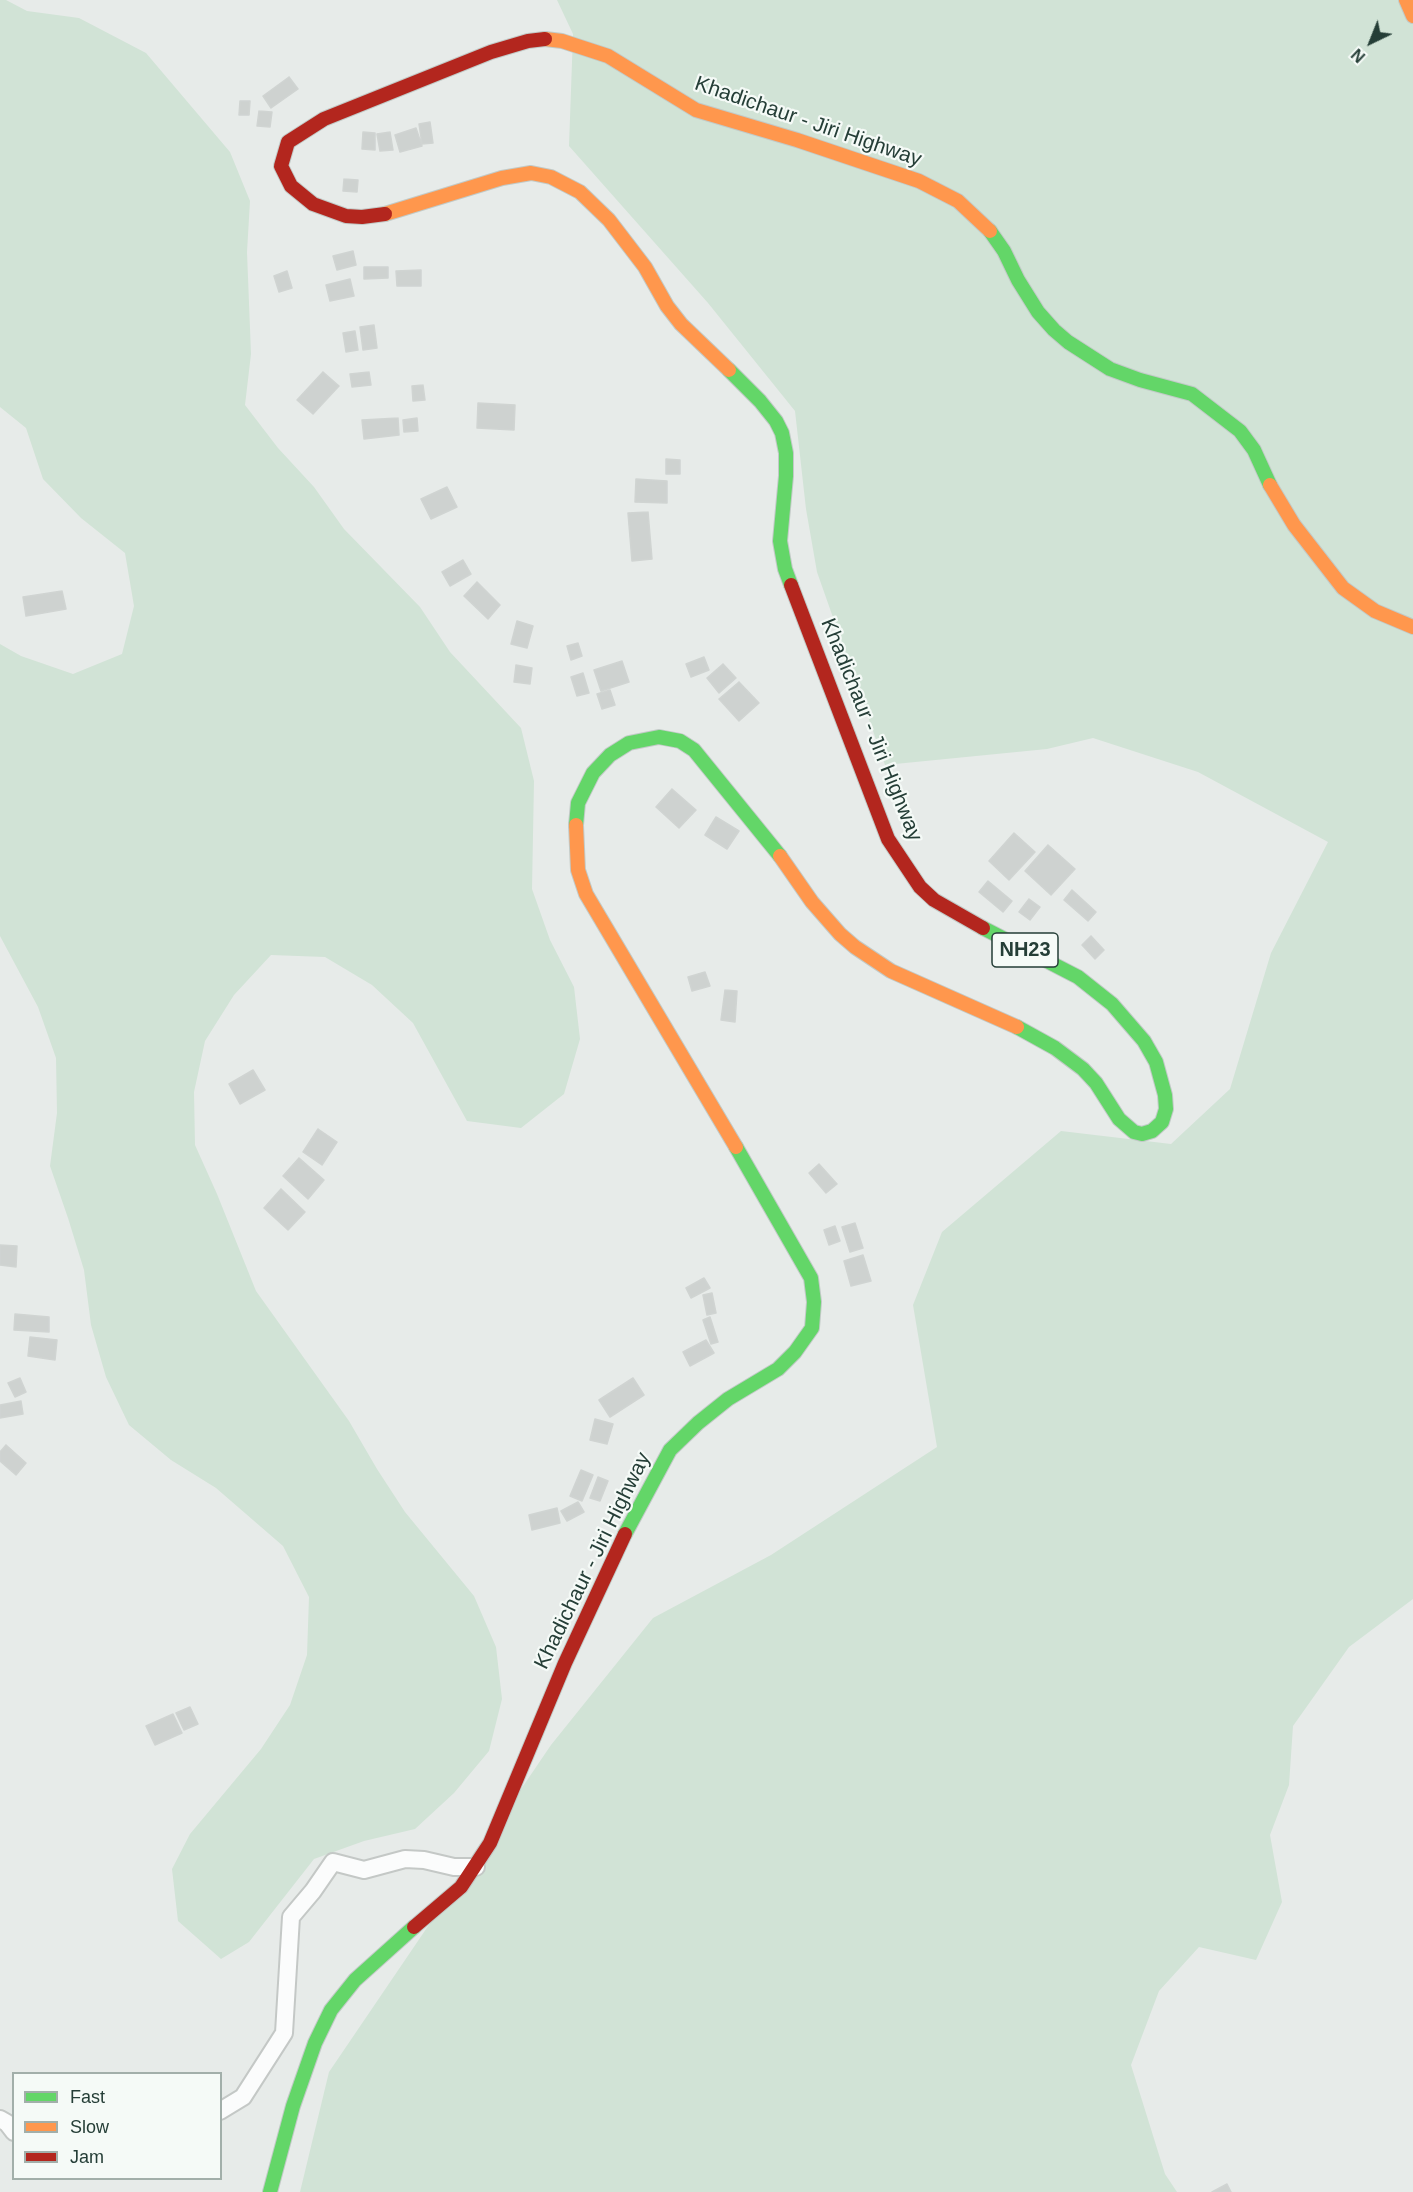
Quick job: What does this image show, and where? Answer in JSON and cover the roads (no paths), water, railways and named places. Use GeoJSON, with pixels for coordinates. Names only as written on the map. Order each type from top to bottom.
{"type":"FeatureCollection","features":[{"type":"Feature","properties":{"kind":"main road"},"geometry":{"type":"LineString","coordinates":[[1406,0],[1413,16]]}},
{"type":"Feature","properties":{"kind":"main road","name":"Khadichaur - Jiri Highway"},"geometry":{"type":"LineString","coordinates":[[270,2192],[293,2106],[315,2043],[332,2010],[355,1980],[387,1949],[461,1887],[476,1867],[490,1843],[570,1653],[632,1519],[670,1450],[728,1399],[778,1369],[795,1352],[812,1328],[814,1302],[811,1278],[678,1046],[608,934],[586,894],[578,870],[575,834],[578,803],[593,773],[610,755],[629,743],[659,737],[680,741],[694,750],[706,763],[790,869],[812,902],[840,934],[855,947],[891,971],[1017,1027],[1055,1048],[1083,1069],[1096,1083],[1119,1119],[1134,1132],[1142,1134],[1152,1131],[1162,1122],[1166,1109],[1165,1095],[1156,1062],[1144,1041],[1112,1004],[1078,977],[958,916],[934,900],[920,887],[888,839],[785,569],[780,542],[786,476],[786,453],[782,433],[760,400],[674,315],[645,267],[609,220],[580,192],[551,177],[531,173],[502,178],[382,215],[362,218],[346,216],[313,204],[291,186],[281,166],[288,142],[324,119],[491,52],[528,41],[545,39],[562,41],[608,56],[696,110],[919,181],[958,201],[988,228],[1004,251],[1018,280],[1038,312],[1068,342],[1110,369],[1192,394],[1240,431],[1254,450],[1267,479],[1294,525],[1343,588],[1375,611],[1413,627]]}},
{"type":"Feature","properties":{"kind":"street"},"geometry":{"type":"LineString","coordinates":[[222,2110],[243,2097],[284,2033],[291,1917],[314,1891],[333,1862],[364,1870],[405,1859],[424,1860],[454,1867],[476,1867]]}},
{"type":"Feature","properties":{"kind":"street"},"geometry":{"type":"LineString","coordinates":[[0,2119],[7,2122],[12,2129]]}}]}
